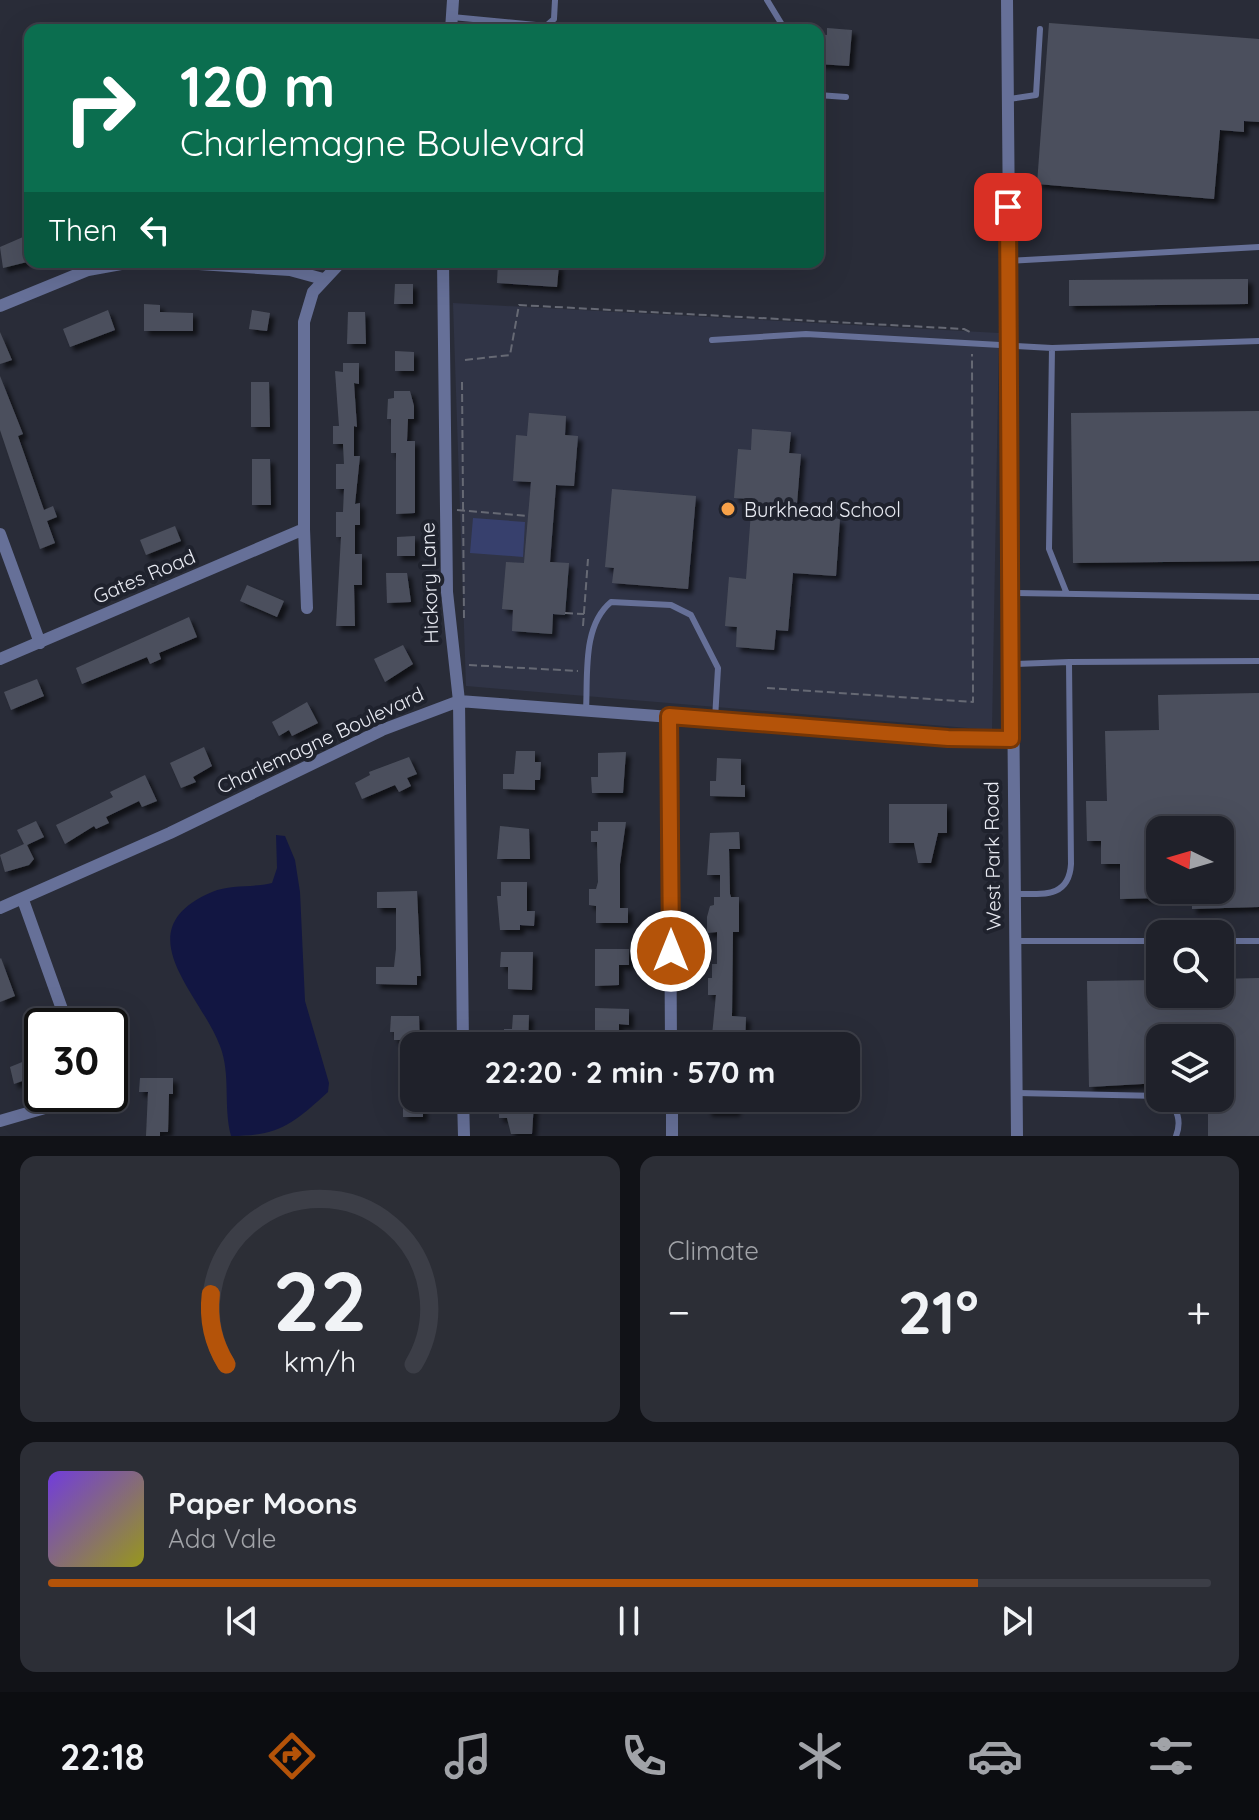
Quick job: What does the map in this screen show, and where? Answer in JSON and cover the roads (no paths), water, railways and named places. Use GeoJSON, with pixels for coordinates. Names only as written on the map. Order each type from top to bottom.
{"type":"FeatureCollection","features":[{"type":"Feature","properties":{"kind":"street"},"geometry":{"type":"LineString","coordinates":[[451,23],[453,0]]}},
{"type":"Feature","properties":{"kind":"street","name":"West Park Road"},"geometry":{"type":"LineString","coordinates":[[1007,0],[1012,895],[1017,1136]]}},
{"type":"Feature","properties":{"kind":"street"},"geometry":{"type":"LineString","coordinates":[[0,306],[99,268]]}},
{"type":"Feature","properties":{"kind":"street"},"geometry":{"type":"LineString","coordinates":[[260,268],[290,270],[323,279]]}},
{"type":"Feature","properties":{"kind":"street"},"geometry":{"type":"LineString","coordinates":[[307,608],[304,322],[307,306],[323,279],[335,268]]}},
{"type":"Feature","properties":{"kind":"street","name":"Hickory Lane"},"geometry":{"type":"LineString","coordinates":[[443,268],[447,592],[459,701],[463,1032]]}},
{"type":"Feature","properties":{"kind":"street","name":"Gates Road"},"geometry":{"type":"LineString","coordinates":[[0,659],[304,529]]}},
{"type":"Feature","properties":{"kind":"street"},"geometry":{"type":"LineString","coordinates":[[0,534],[40,643]]}},
{"type":"Feature","properties":{"kind":"street","name":"Charlemagne Boulevard"},"geometry":{"type":"LineString","coordinates":[[0,908],[170,833],[382,730],[459,701],[948,738],[1011,739]]}},
{"type":"Feature","properties":{"kind":"street"},"geometry":{"type":"LineString","coordinates":[[669,716],[671,1032]]}},
{"type":"Feature","properties":{"kind":"street"},"geometry":{"type":"LineString","coordinates":[[23,900],[62,1008]]}},
{"type":"Feature","properties":{"kind":"street"},"geometry":{"type":"LineString","coordinates":[[0,1121],[31,1112]]}},
{"type":"Feature","properties":{"kind":"street"},"geometry":{"type":"LineString","coordinates":[[463,1112],[464,1136]]}},
{"type":"Feature","properties":{"kind":"street"},"geometry":{"type":"LineString","coordinates":[[672,1112],[672,1136]]}},
{"type":"Feature","properties":{"kind":"lane"},"geometry":{"type":"LineString","coordinates":[[548,24],[554,19],[555,0]]}},
{"type":"Feature","properties":{"kind":"lane"},"geometry":{"type":"LineString","coordinates":[[767,0],[781,24]]}},
{"type":"Feature","properties":{"kind":"lane"},"geometry":{"type":"LineString","coordinates":[[451,23],[483,24]]}},
{"type":"Feature","properties":{"kind":"lane"},"geometry":{"type":"LineString","coordinates":[[1006,100],[1036,95],[1040,29]]}},
{"type":"Feature","properties":{"kind":"lane"},"geometry":{"type":"LineString","coordinates":[[824,95],[846,97]]}},
{"type":"Feature","properties":{"kind":"lane"},"geometry":{"type":"LineString","coordinates":[[1009,261],[1259,247]]}},
{"type":"Feature","properties":{"kind":"lane"},"geometry":{"type":"LineString","coordinates":[[712,340],[806,334],[1052,348],[1259,341]]}},
{"type":"Feature","properties":{"kind":"lane"},"geometry":{"type":"LineString","coordinates":[[1052,348],[1049,549],[1067,594]]}},
{"type":"Feature","properties":{"kind":"lane"},"geometry":{"type":"LineString","coordinates":[[1012,593],[1259,597]]}},
{"type":"Feature","properties":{"kind":"lane"},"geometry":{"type":"LineString","coordinates":[[586,710],[593,623],[601,611],[611,602],[671,605],[682,607],[691,615],[718,668],[715,719]]}},
{"type":"Feature","properties":{"kind":"lane"},"geometry":{"type":"LineString","coordinates":[[1013,664],[1259,661]]}},
{"type":"Feature","properties":{"kind":"lane"},"geometry":{"type":"LineString","coordinates":[[1012,895],[1059,892],[1070,876],[1069,662]]}},
{"type":"Feature","properties":{"kind":"lane"},"geometry":{"type":"LineString","coordinates":[[1013,941],[1146,941]]}},
{"type":"Feature","properties":{"kind":"lane"},"geometry":{"type":"LineString","coordinates":[[1234,941],[1259,941]]}},
{"type":"Feature","properties":{"kind":"lane"},"geometry":{"type":"LineString","coordinates":[[1017,1093],[1146,1096]]}},
{"type":"Feature","properties":{"kind":"lane"},"geometry":{"type":"LineString","coordinates":[[1176,1136],[1180,1127],[1178,1112]]}},
{"type":"Feature","properties":{"kind":"place","name":"Burkhead School"},"geometry":{"type":"Point","coordinates":[728,509]}}]}
